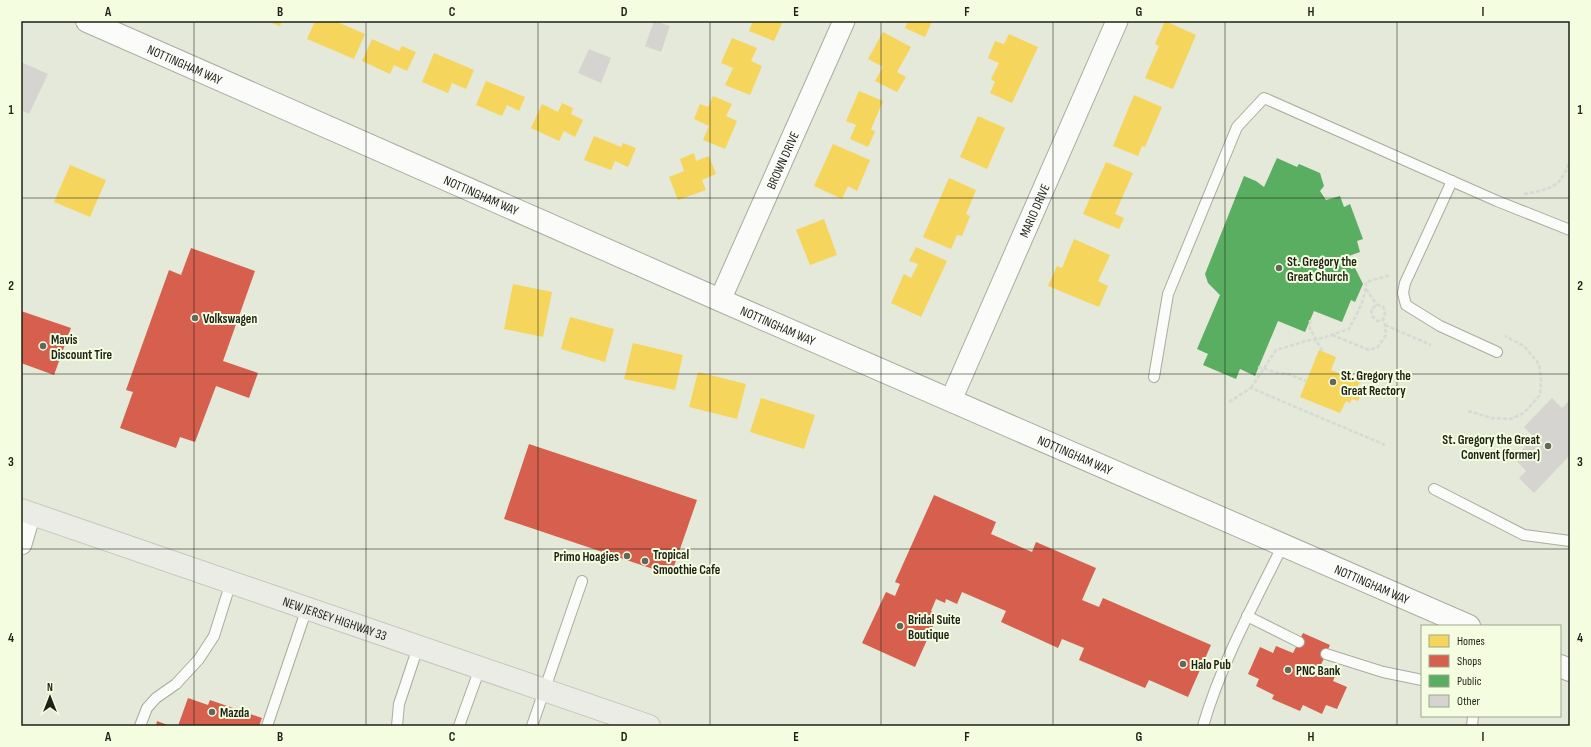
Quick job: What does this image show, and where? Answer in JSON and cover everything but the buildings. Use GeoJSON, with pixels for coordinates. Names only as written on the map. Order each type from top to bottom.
{"type":"FeatureCollection","features":[{"type":"Feature","properties":{"kind":"main road","name":"NEW JERSEY HIGHWAY 33"},"geometry":{"type":"LineString","coordinates":[[25,512],[649,726]]}},
{"type":"Feature","properties":{"kind":"street","name":"NOTTINGHAM WAY"},"geometry":{"type":"LineString","coordinates":[[87,21],[117,27],[720,300],[1467,625]]}},
{"type":"Feature","properties":{"kind":"street","name":"BROWN DRIVE"},"geometry":{"type":"LineString","coordinates":[[720,300],[844,21]]}},
{"type":"Feature","properties":{"kind":"street","name":"MARIO DRIVE"},"geometry":{"type":"LineString","coordinates":[[951,400],[1117,21]]}},
{"type":"Feature","properties":{"kind":"street"},"geometry":{"type":"LineString","coordinates":[[21,544],[25,512]]}},
{"type":"Feature","properties":{"kind":"lane"},"geometry":{"type":"LineString","coordinates":[[1154,377],[1168,294],[1237,128],[1264,98],[1452,181],[1570,230]]}},
{"type":"Feature","properties":{"kind":"lane"},"geometry":{"type":"LineString","coordinates":[[1452,181],[1405,280],[1403,293],[1406,305],[1440,326],[1497,352]]}},
{"type":"Feature","properties":{"kind":"lane"},"geometry":{"type":"LineString","coordinates":[[1434,488],[1524,535],[1570,541]]}},
{"type":"Feature","properties":{"kind":"lane"},"geometry":{"type":"LineString","coordinates":[[1203,726],[1210,701],[1248,616],[1283,545]]}},
{"type":"Feature","properties":{"kind":"lane"},"geometry":{"type":"LineString","coordinates":[[532,726],[582,580]]}},
{"type":"Feature","properties":{"kind":"lane"},"geometry":{"type":"LineString","coordinates":[[140,726],[147,708],[156,698],[176,684],[199,659],[214,636],[231,582]]}},
{"type":"Feature","properties":{"kind":"lane"},"geometry":{"type":"LineString","coordinates":[[267,726],[307,608]]}},
{"type":"Feature","properties":{"kind":"lane"},"geometry":{"type":"LineString","coordinates":[[1248,616],[1299,642]]}},
{"type":"Feature","properties":{"kind":"lane"},"geometry":{"type":"LineString","coordinates":[[397,726],[399,704],[418,646]]}},
{"type":"Feature","properties":{"kind":"lane"},"geometry":{"type":"LineString","coordinates":[[1326,654],[1383,672],[1421,680]]}},
{"type":"Feature","properties":{"kind":"lane"},"geometry":{"type":"LineString","coordinates":[[458,726],[480,668]]}},
{"type":"Feature","properties":{"kind":"path"},"geometry":{"type":"LineString","coordinates":[[1521,194],[1544,190],[1557,185],[1567,171],[1570,159]]}},
{"type":"Feature","properties":{"kind":"path"},"geometry":{"type":"LineString","coordinates":[[1229,402],[1251,388],[1276,350],[1310,340],[1316,340],[1349,329],[1361,304],[1366,290],[1366,282],[1390,274],[1405,280]]}},
{"type":"Feature","properties":{"kind":"path"},"geometry":{"type":"LineString","coordinates":[[1366,290],[1377,305]]}},
{"type":"Feature","properties":{"kind":"path"},"geometry":{"type":"LineString","coordinates":[[1331,335],[1369,350],[1378,347],[1386,335],[1383,320],[1385,314],[1383,306],[1377,305],[1371,309],[1372,316],[1377,321],[1383,320]]}},
{"type":"Feature","properties":{"kind":"path"},"geometry":{"type":"LineString","coordinates":[[1310,320],[1310,329],[1323,352]]}},
{"type":"Feature","properties":{"kind":"path"},"geometry":{"type":"LineString","coordinates":[[1385,325],[1431,345]]}},
{"type":"Feature","properties":{"kind":"path"},"geometry":{"type":"LineString","coordinates":[[1468,411],[1492,418],[1510,418],[1524,413],[1540,395],[1541,382],[1539,364],[1524,346],[1505,336]]}},
{"type":"Feature","properties":{"kind":"path"},"geometry":{"type":"LineString","coordinates":[[1258,367],[1263,370],[1288,374],[1306,382]]}},
{"type":"Feature","properties":{"kind":"path"},"geometry":{"type":"LineString","coordinates":[[1251,388],[1385,445]]}},
{"type":"Feature","properties":{"kind":"place","name":"St. Gregory the Great Church"},"geometry":{"type":"Point","coordinates":[1279,268]}},
{"type":"Feature","properties":{"kind":"place","name":"Volkswagen"},"geometry":{"type":"Point","coordinates":[195,318]}},
{"type":"Feature","properties":{"kind":"place","name":"Mavis Discount Tire"},"geometry":{"type":"Point","coordinates":[43,346]}},
{"type":"Feature","properties":{"kind":"place","name":"St. Gregory the Great Rectory"},"geometry":{"type":"Point","coordinates":[1333,382]}},
{"type":"Feature","properties":{"kind":"place","name":"St. Gregory the Great Convent (former)"},"geometry":{"type":"Point","coordinates":[1548,446]}},
{"type":"Feature","properties":{"kind":"place","name":"Primo Hoagies"},"geometry":{"type":"Point","coordinates":[627,556]}},
{"type":"Feature","properties":{"kind":"place","name":"Tropical Smoothie Cafe"},"geometry":{"type":"Point","coordinates":[645,561]}},
{"type":"Feature","properties":{"kind":"place","name":"Bridal Suite Boutique"},"geometry":{"type":"Point","coordinates":[900,626]}},
{"type":"Feature","properties":{"kind":"place","name":"Halo Pub"},"geometry":{"type":"Point","coordinates":[1183,664]}},
{"type":"Feature","properties":{"kind":"place","name":"PNC Bank"},"geometry":{"type":"Point","coordinates":[1288,670]}},
{"type":"Feature","properties":{"kind":"place","name":"Mazda"},"geometry":{"type":"Point","coordinates":[212,712]}}]}
